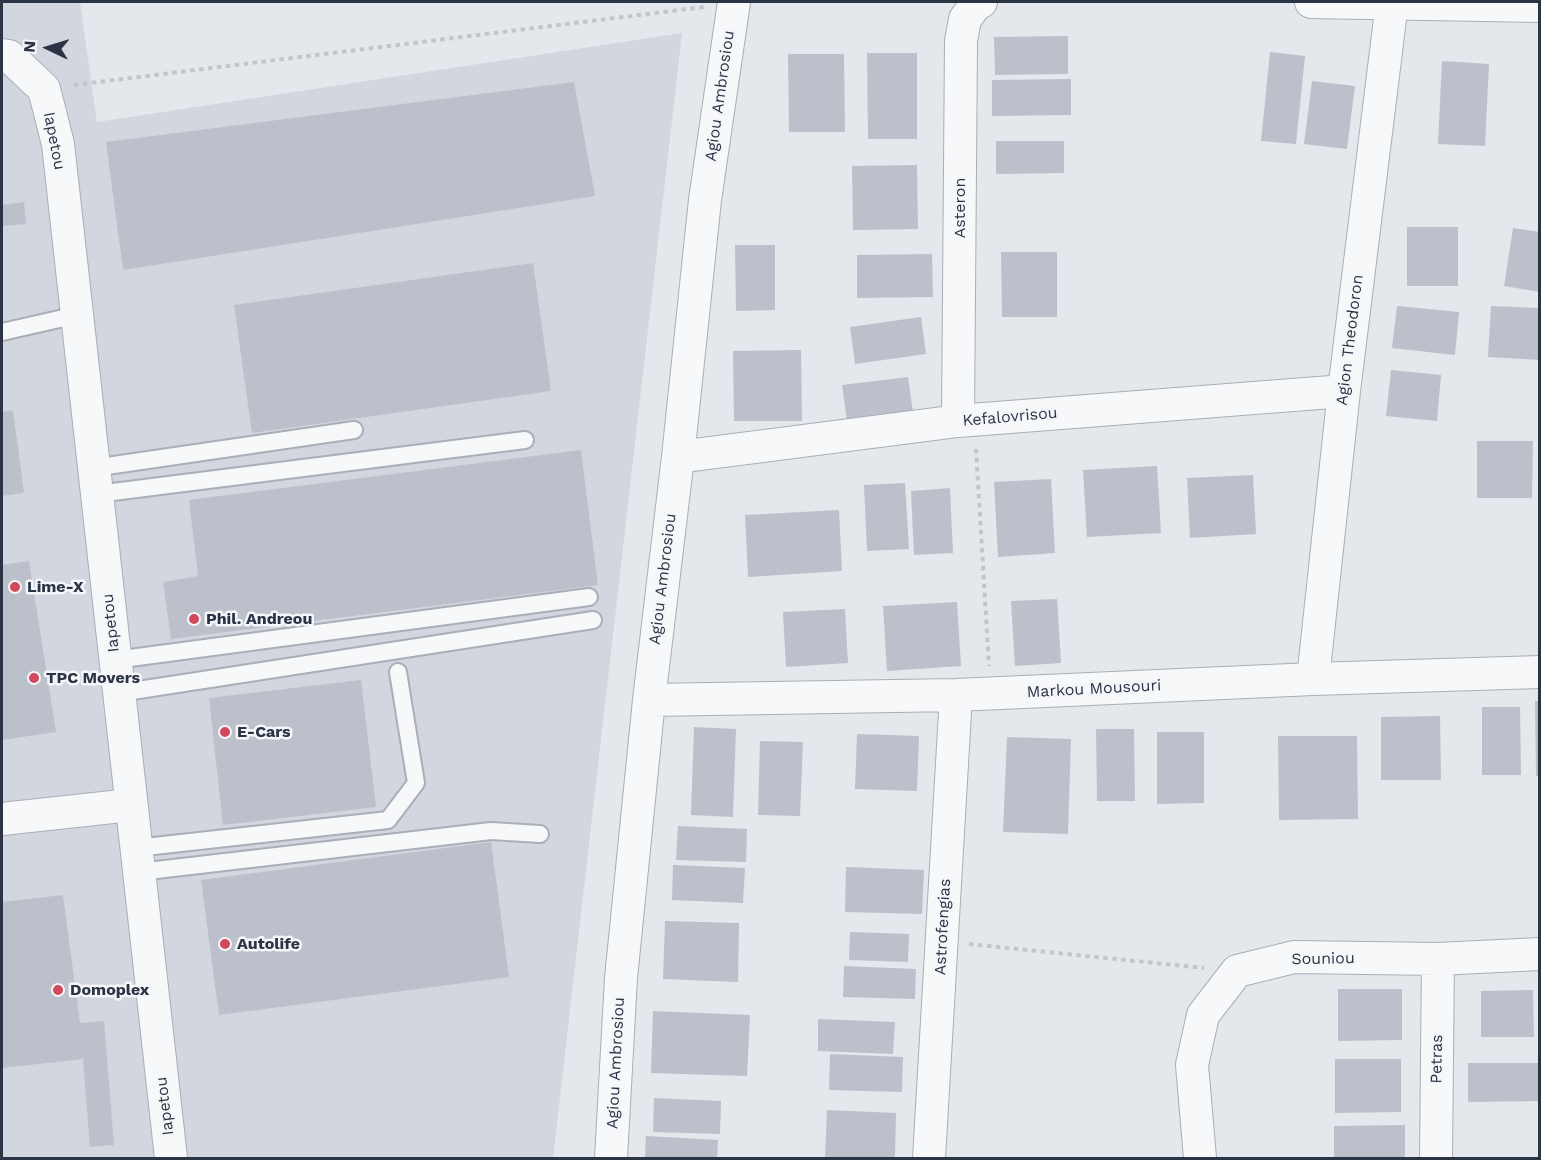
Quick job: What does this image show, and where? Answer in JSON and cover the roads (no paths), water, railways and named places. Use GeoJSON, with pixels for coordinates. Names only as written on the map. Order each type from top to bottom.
{"type":"FeatureCollection","features":[{"type":"Feature","properties":{"kind":"street","name":"Agiou Ambrosiou"},"geometry":{"type":"LineString","coordinates":[[612,1158],[621,978],[649,700],[705,200],[734,2]]}},
{"type":"Feature","properties":{"kind":"street","name":"Asteron"},"geometry":{"type":"LineString","coordinates":[[966,420],[961,41],[965,19],[977,3],[981,2]]}},
{"type":"Feature","properties":{"kind":"street"},"geometry":{"type":"LineString","coordinates":[[1311,2],[1539,6]]}},
{"type":"Feature","properties":{"kind":"street","name":"Agion Theodoron"},"geometry":{"type":"LineString","coordinates":[[1313,679],[1344,391],[1392,3]]}},
{"type":"Feature","properties":{"kind":"street","name":"Iapetou"},"geometry":{"type":"LineString","coordinates":[[2,55],[9,56],[44,89],[58,144],[171,1158]]}},
{"type":"Feature","properties":{"kind":"street","name":"Kefalovrisou"},"geometry":{"type":"LineString","coordinates":[[678,457],[966,420],[1344,391]]}},
{"type":"Feature","properties":{"kind":"street","name":"Markou Mousouri"},"geometry":{"type":"LineString","coordinates":[[649,700],[991,694],[1313,679],[1539,672]]}},
{"type":"Feature","properties":{"kind":"street","name":"Astrofengias"},"geometry":{"type":"LineString","coordinates":[[929,1158],[956,695]]}},
{"type":"Feature","properties":{"kind":"street"},"geometry":{"type":"LineString","coordinates":[[2,819],[131,805]]}},
{"type":"Feature","properties":{"kind":"street","name":"Souniou"},"geometry":{"type":"LineString","coordinates":[[1200,1158],[1192,1065],[1203,1014],[1237,971],[1294,957],[1438,959],[1539,954]]}},
{"type":"Feature","properties":{"kind":"street","name":"Petras"},"geometry":{"type":"LineString","coordinates":[[1436,1158],[1438,959]]}},
{"type":"Feature","properties":{"kind":"lane"},"geometry":{"type":"LineString","coordinates":[[2,332],[77,315]]}},
{"type":"Feature","properties":{"kind":"lane"},"geometry":{"type":"LineString","coordinates":[[95,481],[354,430]]}},
{"type":"Feature","properties":{"kind":"lane"},"geometry":{"type":"LineString","coordinates":[[95,481],[525,440]]}},
{"type":"Feature","properties":{"kind":"lane"},"geometry":{"type":"LineString","coordinates":[[115,660],[589,597]]}},
{"type":"Feature","properties":{"kind":"lane"},"geometry":{"type":"LineString","coordinates":[[119,693],[592,620]]}},
{"type":"Feature","properties":{"kind":"lane"},"geometry":{"type":"LineString","coordinates":[[138,860],[388,820],[416,783],[398,672]]}},
{"type":"Feature","properties":{"kind":"lane"},"geometry":{"type":"LineString","coordinates":[[138,860],[491,831],[540,834]]}},
{"type":"Feature","properties":{"kind":"place","name":"Lime-X"},"geometry":{"type":"Point","coordinates":[15,587]}},
{"type":"Feature","properties":{"kind":"place","name":"Phil. Andreou"},"geometry":{"type":"Point","coordinates":[194,619]}},
{"type":"Feature","properties":{"kind":"place","name":"TPC Movers"},"geometry":{"type":"Point","coordinates":[34,678]}},
{"type":"Feature","properties":{"kind":"place","name":"E-Cars"},"geometry":{"type":"Point","coordinates":[225,732]}},
{"type":"Feature","properties":{"kind":"place","name":"Autolife"},"geometry":{"type":"Point","coordinates":[225,944]}},
{"type":"Feature","properties":{"kind":"place","name":"Domoplex"},"geometry":{"type":"Point","coordinates":[58,990]}}]}
